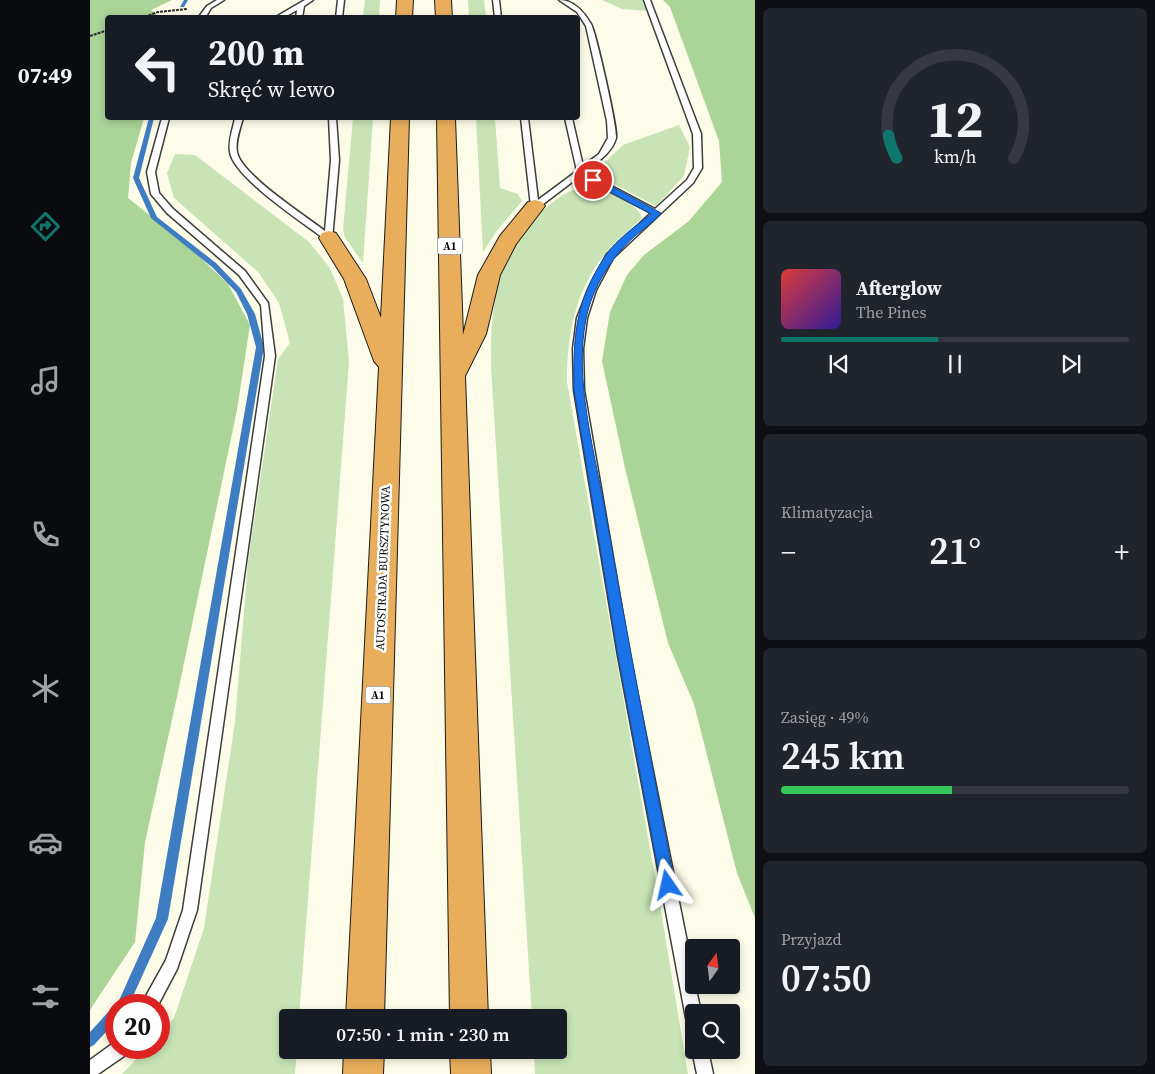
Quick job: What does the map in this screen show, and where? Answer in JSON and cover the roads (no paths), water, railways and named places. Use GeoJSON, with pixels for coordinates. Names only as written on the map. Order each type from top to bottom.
{"type":"FeatureCollection","features":[{"type":"Feature","properties":{"kind":"highway"},"geometry":{"type":"LineString","coordinates":[[404,15],[405,0]]}},
{"type":"Feature","properties":{"kind":"highway"},"geometry":{"type":"LineString","coordinates":[[443,0],[444,15]]}},
{"type":"Feature","properties":{"kind":"highway","name":"AUTOSTRADA BURSZTYNOWA"},"geometry":{"type":"LineString","coordinates":[[365,1009],[400,120]]}},
{"type":"Feature","properties":{"kind":"highway","name":"A1"},"geometry":{"type":"LineString","coordinates":[[446,120],[469,1009]]}},
{"type":"Feature","properties":{"kind":"highway"},"geometry":{"type":"LineString","coordinates":[[454,375],[474,334],[490,274],[507,242],[535,206]]}},
{"type":"Feature","properties":{"kind":"highway"},"geometry":{"type":"LineString","coordinates":[[329,238],[355,279],[390,372]]}},
{"type":"Feature","properties":{"kind":"highway"},"geometry":{"type":"LineString","coordinates":[[363,1074],[364,1059]]}},
{"type":"Feature","properties":{"kind":"highway"},"geometry":{"type":"LineString","coordinates":[[470,1059],[471,1074]]}},
{"type":"Feature","properties":{"kind":"lane"},"geometry":{"type":"LineString","coordinates":[[203,15],[209,8],[221,0]]}},
{"type":"Feature","properties":{"kind":"lane"},"geometry":{"type":"LineString","coordinates":[[283,15],[310,0]]}},
{"type":"Feature","properties":{"kind":"lane"},"geometry":{"type":"LineString","coordinates":[[339,15],[341,0]]}},
{"type":"Feature","properties":{"kind":"lane"},"geometry":{"type":"LineString","coordinates":[[496,0],[498,15]]}},
{"type":"Feature","properties":{"kind":"lane"},"geometry":{"type":"LineString","coordinates":[[524,120],[535,206],[581,173],[602,155],[612,138],[611,121],[589,26],[579,11],[562,0]]}},
{"type":"Feature","properties":{"kind":"lane"},"geometry":{"type":"LineString","coordinates":[[647,0],[697,134],[698,168],[690,181],[657,213],[631,234],[610,256],[592,290],[580,326],[578,349],[579,390],[624,656],[691,1004]]}},
{"type":"Feature","properties":{"kind":"lane"},"geometry":{"type":"LineString","coordinates":[[299,15],[301,5]]}},
{"type":"Feature","properties":{"kind":"lane"},"geometry":{"type":"LineString","coordinates":[[155,994],[172,964],[190,910],[270,356],[265,305],[242,272],[170,211],[155,194],[151,172],[164,120]]}},
{"type":"Feature","properties":{"kind":"lane"},"geometry":{"type":"LineString","coordinates":[[239,120],[234,156],[244,173],[329,238]]}},
{"type":"Feature","properties":{"kind":"lane"},"geometry":{"type":"LineString","coordinates":[[329,238],[336,160],[333,120]]}},
{"type":"Feature","properties":{"kind":"lane"},"geometry":{"type":"LineString","coordinates":[[568,120],[581,173],[657,213]]}},
{"type":"Feature","properties":{"kind":"lane"},"geometry":{"type":"LineString","coordinates":[[90,1070],[106,1059]]}},
{"type":"Feature","properties":{"kind":"lane"},"geometry":{"type":"LineString","coordinates":[[702,1059],[705,1074]]}},
{"type":"Feature","properties":{"kind":"waterway"},"geometry":{"type":"LineString","coordinates":[[182,6],[186,0]]}},
{"type":"Feature","properties":{"kind":"waterway"},"geometry":{"type":"LineString","coordinates":[[128,994],[162,919],[260,347],[251,314],[239,291],[214,265],[154,218],[136,178],[150,120]]}},
{"type":"Feature","properties":{"kind":"waterway"},"geometry":{"type":"LineString","coordinates":[[90,1041],[105,1024]]}}]}
